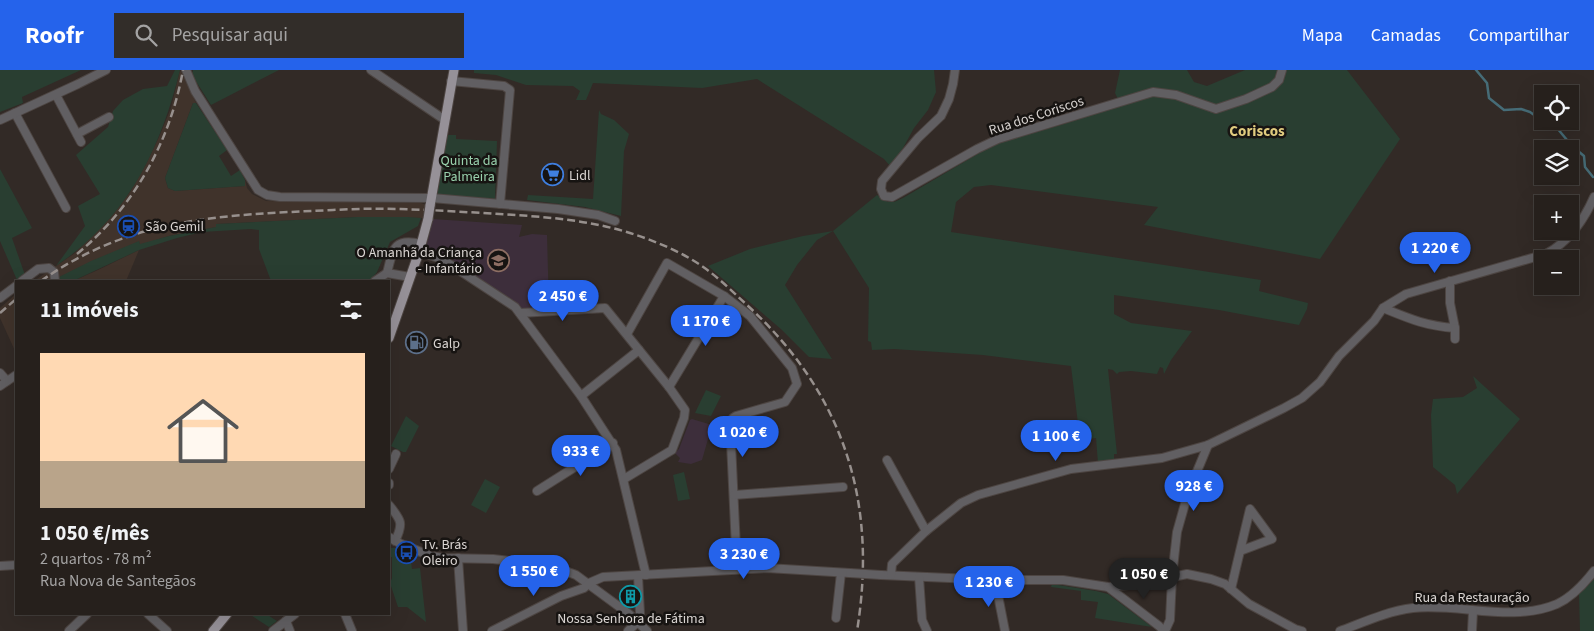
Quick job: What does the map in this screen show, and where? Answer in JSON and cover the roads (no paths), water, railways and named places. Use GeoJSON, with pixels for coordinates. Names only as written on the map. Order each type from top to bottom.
{"type":"FeatureCollection","features":[{"type":"Feature","properties":{"kind":"main road"},"geometry":{"type":"LineString","coordinates":[[390,335],[428,219],[454,70]]}},
{"type":"Feature","properties":{"kind":"main road"},"geometry":{"type":"LineString","coordinates":[[213,631],[226,615]]}},
{"type":"Feature","properties":{"kind":"street"},"geometry":{"type":"LineString","coordinates":[[0,120],[106,70]]}},
{"type":"Feature","properties":{"kind":"street"},"geometry":{"type":"LineString","coordinates":[[186,70],[195,91],[258,190],[262,193],[280,197],[500,204],[580,212],[615,221]]}},
{"type":"Feature","properties":{"kind":"street"},"geometry":{"type":"LineString","coordinates":[[371,70],[445,120]]}},
{"type":"Feature","properties":{"kind":"street","name":"Rua dos Coriscos"},"geometry":{"type":"LineString","coordinates":[[955,70],[950,100],[941,116],[918,138],[882,181],[881,190],[884,196],[892,197],[998,139],[1153,92],[1176,95],[1216,108],[1246,100],[1272,87],[1279,80],[1282,70]]}},
{"type":"Feature","properties":{"kind":"street"},"geometry":{"type":"LineString","coordinates":[[451,81],[504,86],[510,90],[500,204]]}},
{"type":"Feature","properties":{"kind":"street"},"geometry":{"type":"LineString","coordinates":[[56,95],[79,138],[109,118]]}},
{"type":"Feature","properties":{"kind":"street"},"geometry":{"type":"LineString","coordinates":[[15,114],[66,208]]}},
{"type":"Feature","properties":{"kind":"street"},"geometry":{"type":"LineString","coordinates":[[891,575],[892,564],[926,531],[961,502],[1071,469],[1153,459],[1208,445],[1284,408],[1309,393],[1320,382],[1339,356],[1374,321],[1383,308],[1406,294],[1546,254],[1558,248],[1586,215],[1594,197]]}},
{"type":"Feature","properties":{"kind":"street"},"geometry":{"type":"LineString","coordinates":[[376,280],[387,273],[393,250],[403,242],[442,259],[515,307],[581,396],[613,444],[624,479],[642,576],[638,622],[628,631]]}},
{"type":"Feature","properties":{"kind":"street"},"geometry":{"type":"LineString","coordinates":[[627,334],[666,263],[724,296],[750,316],[792,368],[797,384],[785,402],[732,418],[730,427],[737,569]]}},
{"type":"Feature","properties":{"kind":"street"},"geometry":{"type":"LineString","coordinates":[[23,280],[38,269],[49,268],[54,272],[55,280]]}},
{"type":"Feature","properties":{"kind":"street"},"geometry":{"type":"LineString","coordinates":[[387,273],[410,277]]}},
{"type":"Feature","properties":{"kind":"street"},"geometry":{"type":"LineString","coordinates":[[1450,281],[1450,303],[1455,328],[1454,339]]}},
{"type":"Feature","properties":{"kind":"street"},"geometry":{"type":"LineString","coordinates":[[0,298],[15,287]]}},
{"type":"Feature","properties":{"kind":"street"},"geometry":{"type":"LineString","coordinates":[[669,387],[724,296]]}},
{"type":"Feature","properties":{"kind":"street"},"geometry":{"type":"LineString","coordinates":[[520,313],[605,308],[669,387],[685,410],[684,418],[672,450],[624,479]]}},
{"type":"Feature","properties":{"kind":"street"},"geometry":{"type":"LineString","coordinates":[[1383,308],[1417,322],[1455,328]]}},
{"type":"Feature","properties":{"kind":"street"},"geometry":{"type":"LineString","coordinates":[[581,396],[639,350]]}},
{"type":"Feature","properties":{"kind":"street"},"geometry":{"type":"LineString","coordinates":[[0,373],[4,383],[15,376]]}},
{"type":"Feature","properties":{"kind":"street"},"geometry":{"type":"LineString","coordinates":[[537,491],[613,444]]}},
{"type":"Feature","properties":{"kind":"street"},"geometry":{"type":"LineString","coordinates":[[1108,587],[1164,631],[1170,620],[1177,532],[1188,492],[1208,445]]}},
{"type":"Feature","properties":{"kind":"street"},"geometry":{"type":"LineString","coordinates":[[390,467],[396,454]]}},
{"type":"Feature","properties":{"kind":"street"},"geometry":{"type":"LineString","coordinates":[[887,460],[926,531]]}},
{"type":"Feature","properties":{"kind":"street"},"geometry":{"type":"LineString","coordinates":[[734,495],[843,487]]}},
{"type":"Feature","properties":{"kind":"street"},"geometry":{"type":"LineString","coordinates":[[390,506],[399,518],[401,525],[391,540],[431,556],[493,559],[551,567],[576,575],[589,583],[647,631]]}},
{"type":"Feature","properties":{"kind":"street"},"geometry":{"type":"LineString","coordinates":[[1231,589],[1240,551],[1248,518],[1250,509],[1272,539],[1240,551]]}},
{"type":"Feature","properties":{"kind":"street"},"geometry":{"type":"LineString","coordinates":[[458,558],[463,631]]}},
{"type":"Feature","properties":{"kind":"street"},"geometry":{"type":"LineString","coordinates":[[0,566],[15,565]]}},
{"type":"Feature","properties":{"kind":"street"},"geometry":{"type":"LineString","coordinates":[[492,631],[561,596],[584,588],[589,583],[603,577],[767,568],[919,577],[1063,580],[1108,587],[1139,584],[1187,574],[1197,575],[1211,579],[1231,589],[1248,604],[1302,631]]}},
{"type":"Feature","properties":{"kind":"street","name":"Rua da Restauração"},"geometry":{"type":"LineString","coordinates":[[1340,631],[1413,608],[1520,611],[1543,608],[1558,603],[1580,588],[1594,571]]}},
{"type":"Feature","properties":{"kind":"street"},"geometry":{"type":"LineString","coordinates":[[836,618],[841,573]]}},
{"type":"Feature","properties":{"kind":"street"},"geometry":{"type":"LineString","coordinates":[[919,577],[922,620],[927,631]]}},
{"type":"Feature","properties":{"kind":"street"},"geometry":{"type":"LineString","coordinates":[[995,580],[1005,631]]}},
{"type":"Feature","properties":{"kind":"street"},"geometry":{"type":"LineString","coordinates":[[1472,631],[1473,611]]}},
{"type":"Feature","properties":{"kind":"street"},"geometry":{"type":"LineString","coordinates":[[69,631],[86,615]]}},
{"type":"Feature","properties":{"kind":"street"},"geometry":{"type":"LineString","coordinates":[[149,615],[166,631]]}},
{"type":"Feature","properties":{"kind":"street"},"geometry":{"type":"LineString","coordinates":[[273,631],[294,615]]}},
{"type":"Feature","properties":{"kind":"street"},"geometry":{"type":"LineString","coordinates":[[345,615],[352,631]]}},
{"type":"Feature","properties":{"kind":"street"},"geometry":{"type":"LineString","coordinates":[[918,631],[922,620]]}},
{"type":"Feature","properties":{"kind":"street"},"geometry":{"type":"LineString","coordinates":[[286,622],[290,631]]}},
{"type":"Feature","properties":{"kind":"waterway"},"geometry":{"type":"LineString","coordinates":[[1476,70],[1487,83],[1489,98],[1504,110],[1521,109],[1530,112],[1548,125],[1557,128],[1572,146],[1584,156],[1585,167],[1593,177]]}},
{"type":"Feature","properties":{"kind":"railway"},"geometry":{"type":"LineString","coordinates":[[77,254],[116,216],[146,171],[169,123],[183,70]]}},
{"type":"Feature","properties":{"kind":"railway"},"geometry":{"type":"LineString","coordinates":[[43,280],[76,259],[110,243],[145,231],[181,223],[255,214],[389,209],[519,215],[557,218],[594,224],[630,233],[662,245],[682,254],[701,266],[720,280],[747,305],[780,339],[808,375],[830,413],[846,453],[857,495],[862,538],[862,584],[857,631]]}},
{"type":"Feature","properties":{"kind":"railway"},"geometry":{"type":"LineString","coordinates":[[0,313],[15,300]]}},
{"type":"Feature","properties":{"kind":"place","name":"Lidl"},"geometry":{"type":"Point","coordinates":[553,175]}},
{"type":"Feature","properties":{"kind":"place","name":"São Gemil"},"geometry":{"type":"Point","coordinates":[129,226]}},
{"type":"Feature","properties":{"kind":"place","name":"O Amanhã da Criança - Infantário"},"geometry":{"type":"Point","coordinates":[498,260]}},
{"type":"Feature","properties":{"kind":"place","name":"Galp"},"geometry":{"type":"Point","coordinates":[417,343]}},
{"type":"Feature","properties":{"kind":"place","name":"Tv. Brás Oleiro"},"geometry":{"type":"Point","coordinates":[406,552]}},
{"type":"Feature","properties":{"kind":"place","name":"Nossa Senhora de Fátima"},"geometry":{"type":"Point","coordinates":[631,596]}},
{"type":"Feature","properties":{"kind":"district","name":"Coriscos"},"geometry":{"type":"Point","coordinates":[1257,131]}},
{"type":"Feature","properties":{"kind":"park label","name":"Quinta da Palmeira"},"geometry":{"type":"Point","coordinates":[469,168]}}]}
